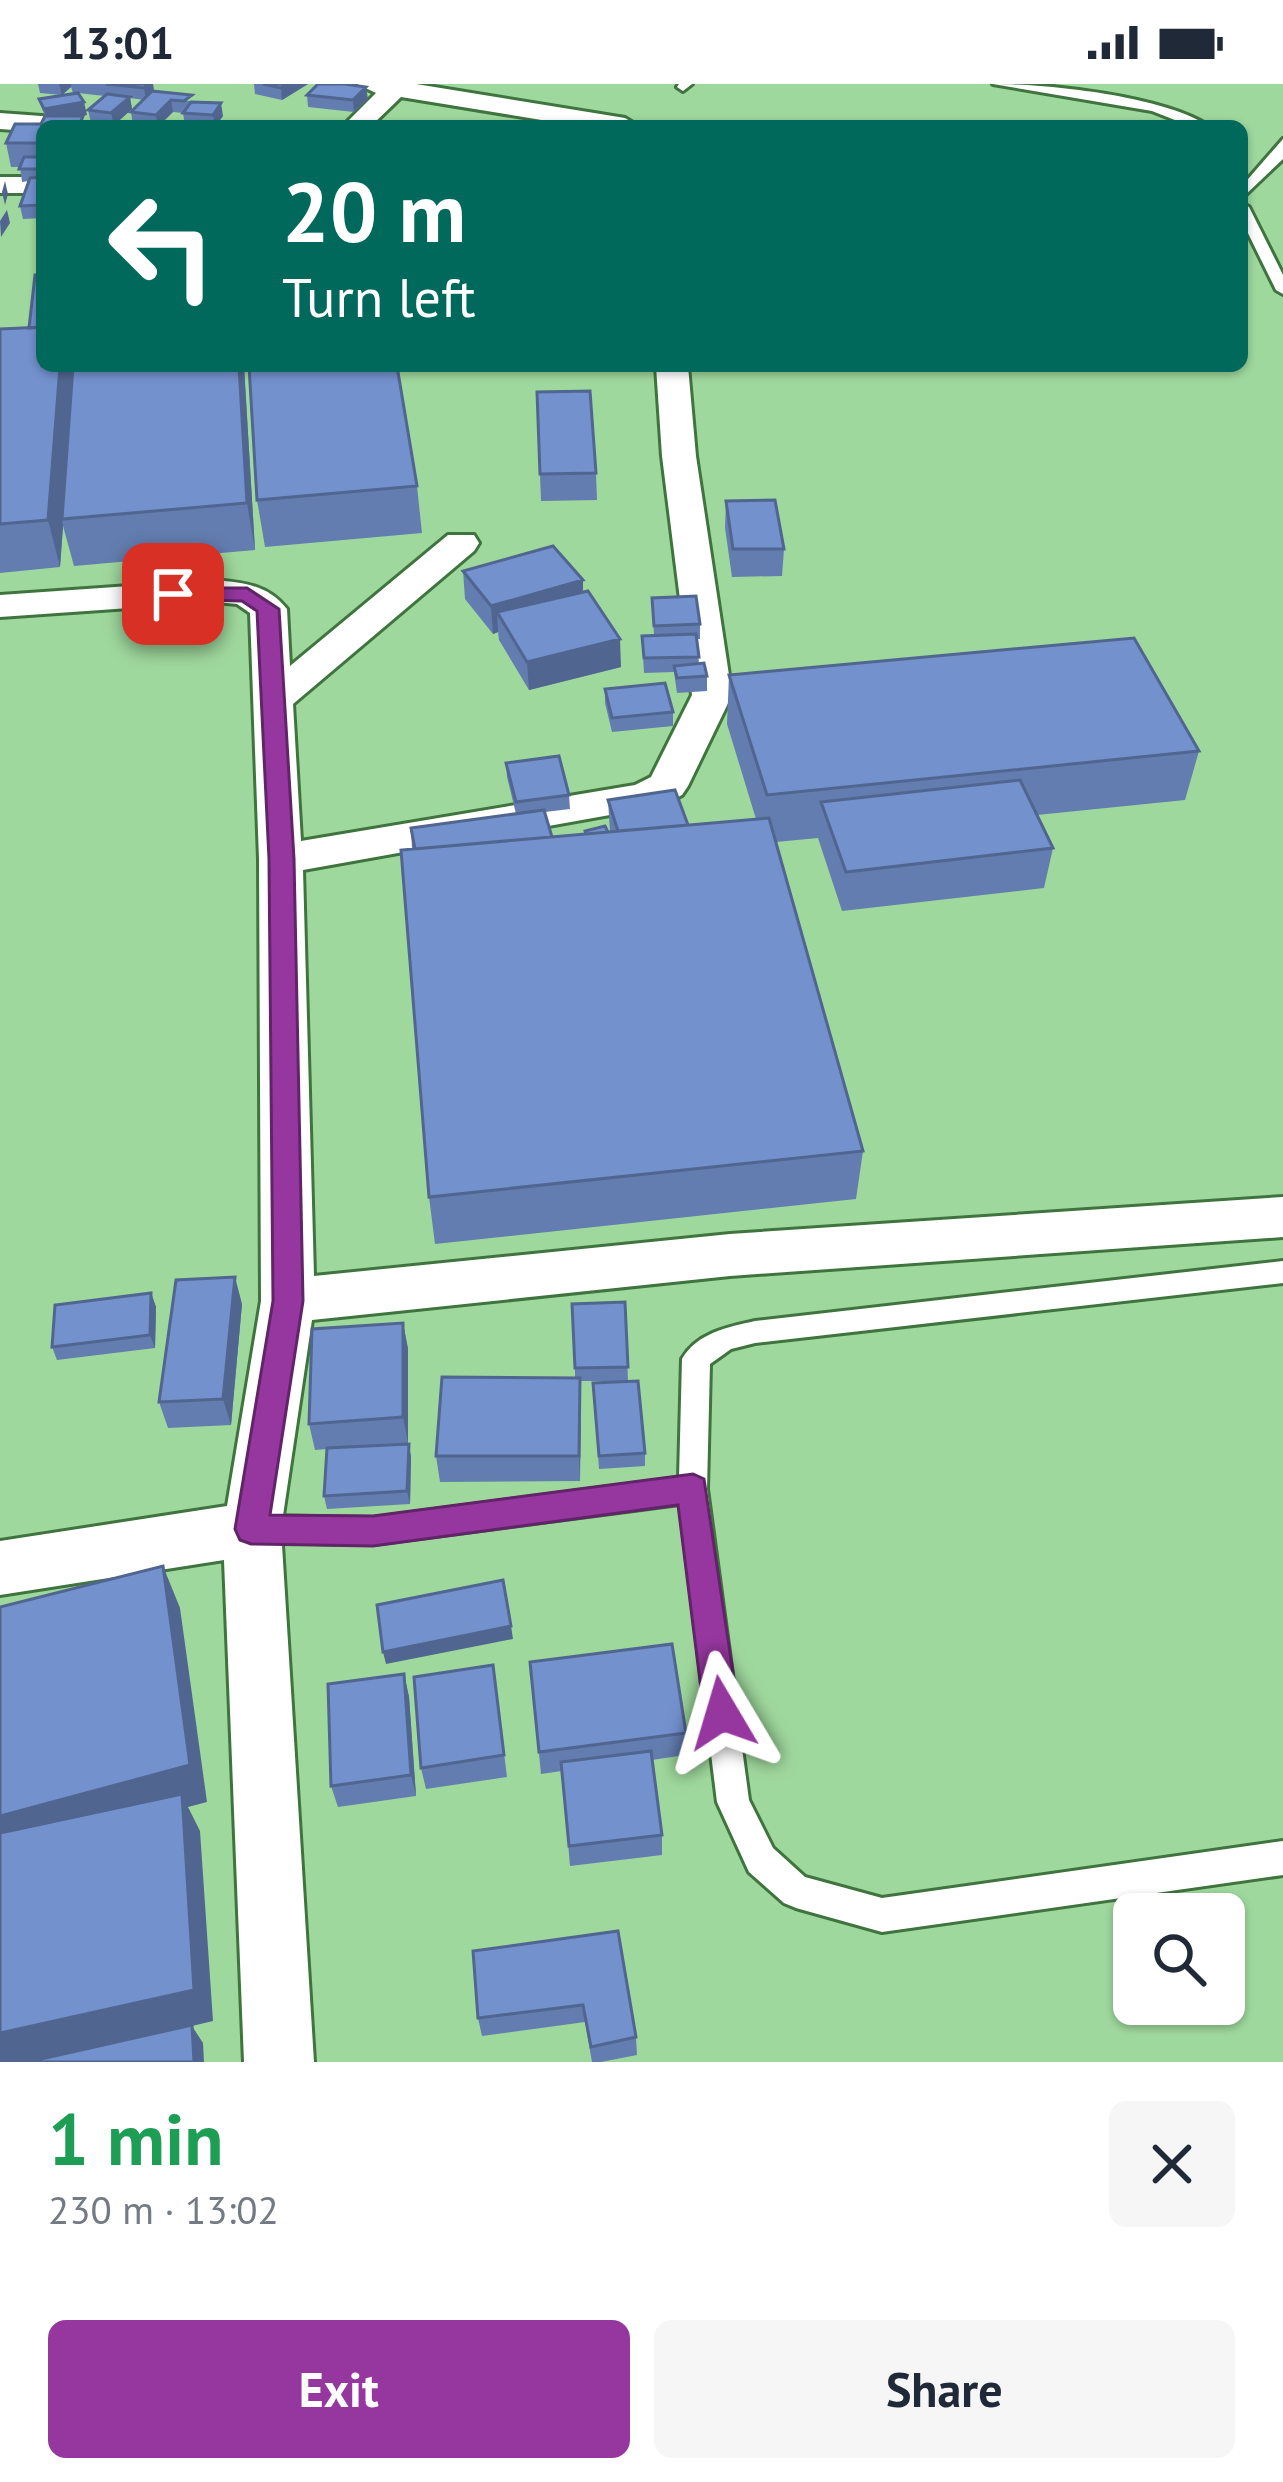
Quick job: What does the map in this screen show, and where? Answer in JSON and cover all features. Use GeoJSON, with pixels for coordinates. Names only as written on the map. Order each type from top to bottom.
{"type":"FeatureCollection","features":[{"type":"Feature","properties":{"kind":"street"},"geometry":{"type":"LineString","coordinates":[[360,120],[382,86],[589,120]]}},
{"type":"Feature","properties":{"kind":"street"},"geometry":{"type":"LineString","coordinates":[[4,110],[45,120]]}},
{"type":"Feature","properties":{"kind":"street"},"geometry":{"type":"LineString","coordinates":[[0,185],[36,185]]}},
{"type":"Feature","properties":{"kind":"street"},"geometry":{"type":"LineString","coordinates":[[281,859],[633,799],[667,786],[712,695],[679,457],[672,372]]}},
{"type":"Feature","properties":{"kind":"street"},"geometry":{"type":"LineString","coordinates":[[271,702],[461,543]]}},
{"type":"Feature","properties":{"kind":"street"},"geometry":{"type":"LineString","coordinates":[[0,606],[217,591],[247,595],[268,609],[281,859],[288,1301],[251,1529],[279,2062]]}},
{"type":"Feature","properties":{"kind":"street"},"geometry":{"type":"LineString","coordinates":[[288,1301],[730,1255],[1283,1217]]}},
{"type":"Feature","properties":{"kind":"street"},"geometry":{"type":"LineString","coordinates":[[0,1568],[251,1529]]}},
{"type":"Feature","properties":{"kind":"lane"},"geometry":{"type":"LineString","coordinates":[[1000,84],[1166,110],[1188,120]]}},
{"type":"Feature","properties":{"kind":"lane"},"geometry":{"type":"LineString","coordinates":[[1248,188],[1279,155],[1283,143]]}},
{"type":"Feature","properties":{"kind":"lane"},"geometry":{"type":"LineString","coordinates":[[1248,219],[1283,290]]}},
{"type":"Feature","properties":{"kind":"lane"},"geometry":{"type":"LineString","coordinates":[[1283,1272],[755,1332],[723,1340],[696,1359],[693,1489],[733,1802],[761,1860],[796,1891],[882,1915],[1283,1858]]}},
{"type":"Feature","properties":{"kind":"lane"},"geometry":{"type":"LineString","coordinates":[[251,1529],[373,1531],[693,1489]]}},
{"type":"Feature","properties":{"kind":"building"},"geometry":{"type":"Polygon","coordinates":[[[318,84],[366,87],[353,100],[307,95],[318,84]]]}},
{"type":"Feature","properties":{"kind":"building"},"geometry":{"type":"Polygon","coordinates":[[[152,91],[192,95],[184,101],[171,100],[156,115],[131,112],[152,91]]]}},
{"type":"Feature","properties":{"kind":"building"},"geometry":{"type":"Polygon","coordinates":[[[78,93],[84,102],[44,109],[39,99],[78,93]]]}},
{"type":"Feature","properties":{"kind":"building"},"geometry":{"type":"Polygon","coordinates":[[[107,94],[130,97],[111,113],[88,110],[107,94]]]}},
{"type":"Feature","properties":{"kind":"building"},"geometry":{"type":"Polygon","coordinates":[[[191,102],[221,103],[213,115],[183,113],[191,102]]]}},
{"type":"Feature","properties":{"kind":"building"},"geometry":{"type":"Polygon","coordinates":[[[45,116],[83,116],[81,120],[43,120],[45,116]]]}},
{"type":"Feature","properties":{"kind":"building"},"geometry":{"type":"Polygon","coordinates":[[[15,124],[36,124],[36,143],[6,143],[15,124]]]}},
{"type":"Feature","properties":{"kind":"building"},"geometry":{"type":"Polygon","coordinates":[[[24,157],[36,157],[36,169],[19,169],[24,157]]]}},
{"type":"Feature","properties":{"kind":"building"},"geometry":{"type":"Polygon","coordinates":[[[30,178],[36,178],[36,205],[20,206],[30,178]]]}},
{"type":"Feature","properties":{"kind":"building"},"geometry":{"type":"Polygon","coordinates":[[[35,275],[36,275],[36,327],[29,328],[35,275]]]}},
{"type":"Feature","properties":{"kind":"building"},"geometry":{"type":"Polygon","coordinates":[[[36,327],[36,372],[60,372],[48,520],[0,524],[0,329],[36,327]]]}},
{"type":"Feature","properties":{"kind":"building"},"geometry":{"type":"Polygon","coordinates":[[[73,372],[239,372],[247,503],[62,519],[73,372]]]}},
{"type":"Feature","properties":{"kind":"building"},"geometry":{"type":"Polygon","coordinates":[[[249,372],[398,372],[417,486],[257,500],[249,372]]]}},
{"type":"Feature","properties":{"kind":"building"},"geometry":{"type":"Polygon","coordinates":[[[590,391],[596,473],[540,474],[537,392],[590,391]]]}},
{"type":"Feature","properties":{"kind":"building"},"geometry":{"type":"Polygon","coordinates":[[[775,500],[784,549],[733,549],[726,501],[775,500]]]}},
{"type":"Feature","properties":{"kind":"building"},"geometry":{"type":"Polygon","coordinates":[[[553,546],[583,580],[491,606],[463,571],[553,546]]]}},
{"type":"Feature","properties":{"kind":"building"},"geometry":{"type":"Polygon","coordinates":[[[588,591],[620,639],[527,662],[497,612],[588,591]]]}},
{"type":"Feature","properties":{"kind":"building"},"geometry":{"type":"Polygon","coordinates":[[[696,596],[700,624],[654,626],[652,598],[696,596]]]}},
{"type":"Feature","properties":{"kind":"building"},"geometry":{"type":"Polygon","coordinates":[[[696,634],[699,657],[644,658],[642,636],[696,634]]]}},
{"type":"Feature","properties":{"kind":"building"},"geometry":{"type":"Polygon","coordinates":[[[1134,638],[1199,751],[767,795],[729,675],[1134,638]]]}},
{"type":"Feature","properties":{"kind":"building"},"geometry":{"type":"Polygon","coordinates":[[[704,663],[707,676],[677,678],[674,666],[704,663]]]}},
{"type":"Feature","properties":{"kind":"building"},"geometry":{"type":"Polygon","coordinates":[[[665,683],[673,712],[612,718],[605,689],[665,683]]]}},
{"type":"Feature","properties":{"kind":"building"},"geometry":{"type":"Polygon","coordinates":[[[559,756],[569,795],[516,802],[506,763],[559,756]]]}},
{"type":"Feature","properties":{"kind":"building"},"geometry":{"type":"Polygon","coordinates":[[[1020,780],[1053,848],[846,872],[821,802],[1020,780]]]}},
{"type":"Feature","properties":{"kind":"building"},"geometry":{"type":"Polygon","coordinates":[[[675,790],[688,825],[618,831],[608,800],[675,790]]]}},
{"type":"Feature","properties":{"kind":"building"},"geometry":{"type":"Polygon","coordinates":[[[544,810],[552,837],[415,849],[411,828],[544,810]]]}},
{"type":"Feature","properties":{"kind":"building"},"geometry":{"type":"Polygon","coordinates":[[[769,818],[863,1151],[429,1197],[401,850],[769,818]]]}},
{"type":"Feature","properties":{"kind":"building"},"geometry":{"type":"Polygon","coordinates":[[[605,826],[608,832],[585,831],[605,826]]]}},
{"type":"Feature","properties":{"kind":"building"},"geometry":{"type":"Polygon","coordinates":[[[235,1277],[223,1399],[159,1402],[176,1280],[235,1277]]]}},
{"type":"Feature","properties":{"kind":"building"},"geometry":{"type":"Polygon","coordinates":[[[151,1293],[150,1335],[52,1347],[55,1305],[151,1293]]]}},
{"type":"Feature","properties":{"kind":"building"},"geometry":{"type":"Polygon","coordinates":[[[625,1302],[628,1367],[575,1368],[572,1304],[625,1302]]]}},
{"type":"Feature","properties":{"kind":"building"},"geometry":{"type":"Polygon","coordinates":[[[403,1323],[403,1417],[309,1424],[312,1329],[403,1323]]]}},
{"type":"Feature","properties":{"kind":"building"},"geometry":{"type":"Polygon","coordinates":[[[442,1377],[580,1378],[579,1456],[436,1456],[442,1377]]]}},
{"type":"Feature","properties":{"kind":"building"},"geometry":{"type":"Polygon","coordinates":[[[638,1381],[645,1453],[599,1456],[593,1383],[638,1381]]]}},
{"type":"Feature","properties":{"kind":"building"},"geometry":{"type":"Polygon","coordinates":[[[409,1444],[407,1491],[324,1496],[327,1448],[409,1444]]]}},
{"type":"Feature","properties":{"kind":"building"},"geometry":{"type":"Polygon","coordinates":[[[163,1566],[190,1765],[0,1816],[0,1607],[163,1566]]]}},
{"type":"Feature","properties":{"kind":"building"},"geometry":{"type":"Polygon","coordinates":[[[503,1580],[511,1626],[383,1652],[377,1605],[503,1580]]]}},
{"type":"Feature","properties":{"kind":"building"},"geometry":{"type":"Polygon","coordinates":[[[672,1644],[686,1733],[539,1752],[530,1662],[672,1644]]]}},
{"type":"Feature","properties":{"kind":"building"},"geometry":{"type":"Polygon","coordinates":[[[493,1665],[504,1755],[421,1768],[414,1677],[493,1665]]]}},
{"type":"Feature","properties":{"kind":"building"},"geometry":{"type":"Polygon","coordinates":[[[404,1674],[411,1775],[331,1786],[328,1684],[404,1674]]]}},
{"type":"Feature","properties":{"kind":"building"},"geometry":{"type":"Polygon","coordinates":[[[651,1751],[662,1835],[569,1846],[561,1762],[651,1751]]]}},
{"type":"Feature","properties":{"kind":"building"},"geometry":{"type":"Polygon","coordinates":[[[182,1794],[194,1990],[0,2033],[0,1833],[182,1794]]]}},
{"type":"Feature","properties":{"kind":"building"},"geometry":{"type":"Polygon","coordinates":[[[618,1931],[636,2037],[591,2047],[583,2005],[478,2018],[473,1951],[618,1931]]]}},
{"type":"Feature","properties":{"kind":"building"},"geometry":{"type":"Polygon","coordinates":[[[192,2025],[194,2062],[28,2062],[192,2025]]]}},
{"type":"Feature","properties":{"kind":"route"},"geometry":{"type":"LineString","coordinates":[[173,594],[247,595],[268,609],[281,859],[288,1301],[251,1529],[373,1531],[693,1489],[722,1713]]}}]}
